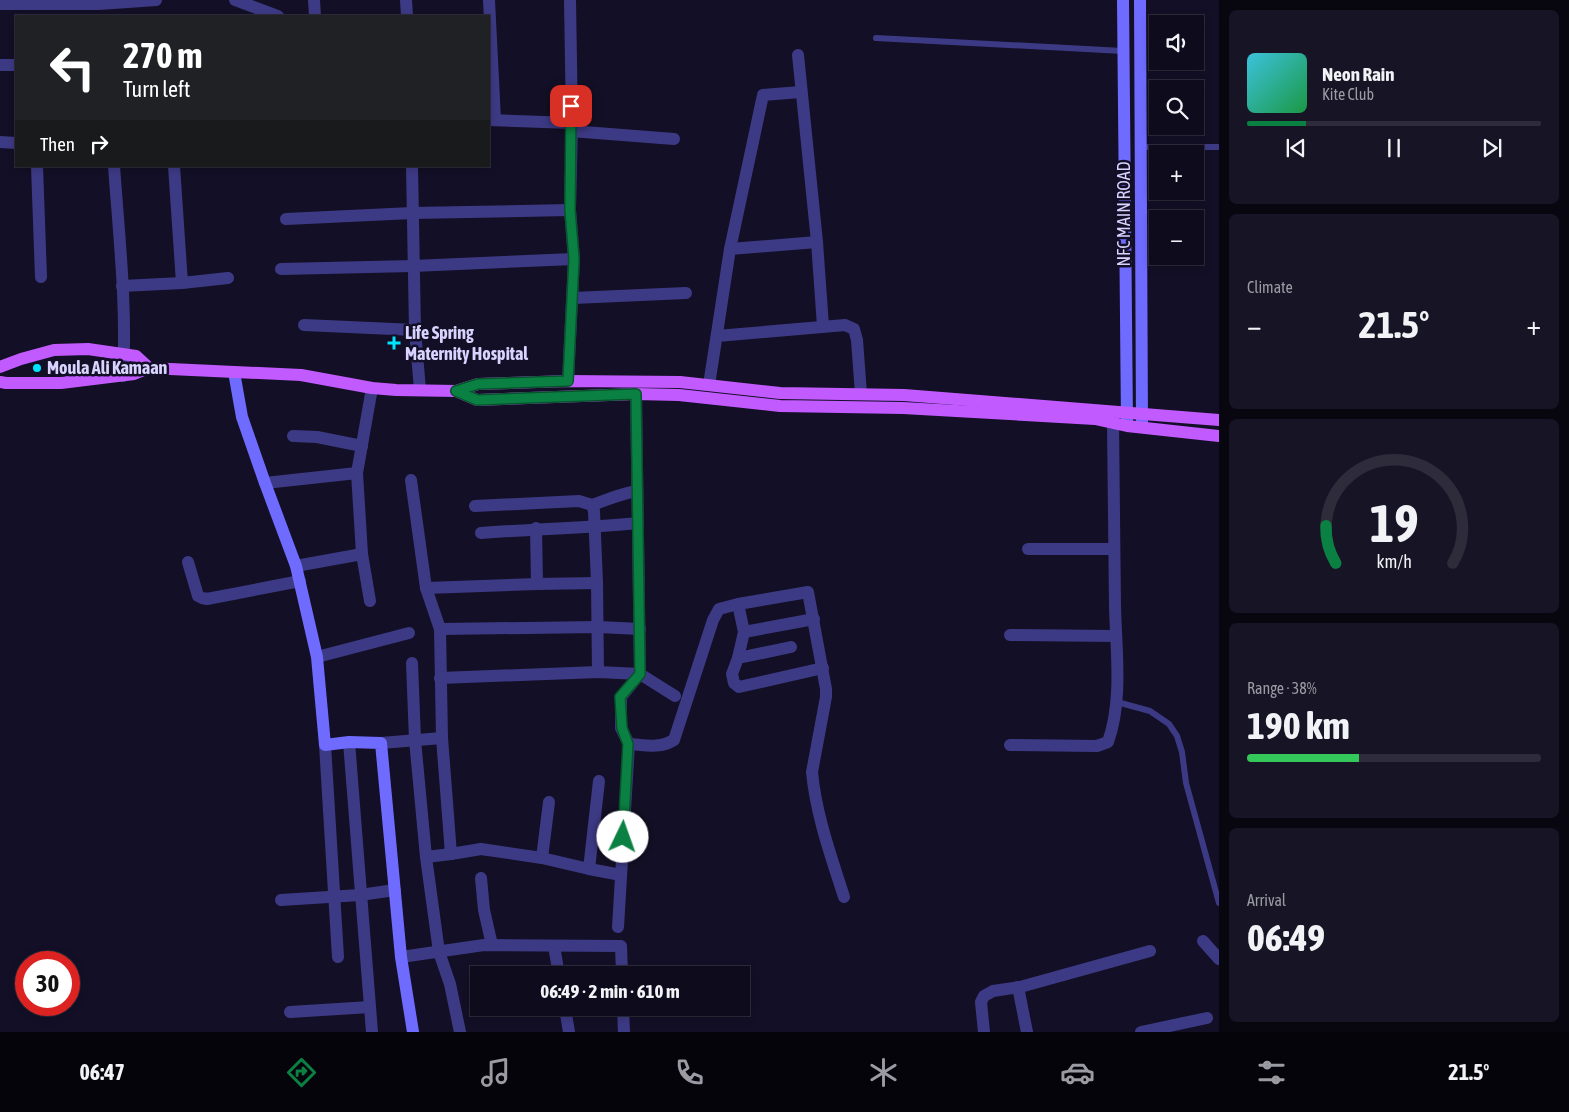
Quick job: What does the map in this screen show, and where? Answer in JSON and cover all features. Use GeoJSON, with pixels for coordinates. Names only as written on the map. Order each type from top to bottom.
{"type":"FeatureCollection","features":[{"type":"Feature","properties":{"kind":"main road","name":"NFC MAIN ROAD"},"geometry":{"type":"LineString","coordinates":[[1123,0],[1127,426]]}},
{"type":"Feature","properties":{"kind":"main road","name":"NFC MAIN ROAD"},"geometry":{"type":"LineString","coordinates":[[1140,0],[1142,421]]}},
{"type":"Feature","properties":{"kind":"main road"},"geometry":{"type":"LineString","coordinates":[[0,368],[21,359],[54,350],[88,349],[136,356],[149,368]]}},
{"type":"Feature","properties":{"kind":"main road"},"geometry":{"type":"LineString","coordinates":[[0,382],[61,383],[123,376],[149,368],[301,375],[372,388],[456,391],[478,384],[568,381],[657,382],[709,385],[780,393],[954,398],[1127,413],[1142,421],[1219,436]]}},
{"type":"Feature","properties":{"kind":"main road"},"geometry":{"type":"LineString","coordinates":[[234,372],[242,417],[300,581],[316,657],[325,745],[349,742],[381,743],[401,958],[413,1032]]}},
{"type":"Feature","properties":{"kind":"main road"},"geometry":{"type":"LineString","coordinates":[[456,391],[477,400],[636,394],[679,395],[780,406],[903,408],[1095,419],[1127,426],[1142,421],[1219,420]]}},
{"type":"Feature","properties":{"kind":"street"},"geometry":{"type":"LineString","coordinates":[[0,4],[33,10],[99,2],[156,0]]}},
{"type":"Feature","properties":{"kind":"street"},"geometry":{"type":"LineString","coordinates":[[234,0],[275,15]]}},
{"type":"Feature","properties":{"kind":"street"},"geometry":{"type":"LineString","coordinates":[[314,0],[314,15]]}},
{"type":"Feature","properties":{"kind":"street"},"geometry":{"type":"LineString","coordinates":[[406,0],[407,15]]}},
{"type":"Feature","properties":{"kind":"street"},"geometry":{"type":"LineString","coordinates":[[489,0],[489,15]]}},
{"type":"Feature","properties":{"kind":"street"},"geometry":{"type":"LineString","coordinates":[[568,381],[574,259],[570,210],[570,0]]}},
{"type":"Feature","properties":{"kind":"street"},"geometry":{"type":"LineString","coordinates":[[490,40],[492,120],[674,139]]}},
{"type":"Feature","properties":{"kind":"street"},"geometry":{"type":"LineString","coordinates":[[798,55],[823,326]]}},
{"type":"Feature","properties":{"kind":"street"},"geometry":{"type":"LineString","coordinates":[[0,65],[15,65]]}},
{"type":"Feature","properties":{"kind":"street"},"geometry":{"type":"LineString","coordinates":[[709,385],[730,249],[763,95],[800,92]]}},
{"type":"Feature","properties":{"kind":"street"},"geometry":{"type":"LineString","coordinates":[[0,142],[15,143]]}},
{"type":"Feature","properties":{"kind":"street"},"geometry":{"type":"LineString","coordinates":[[38,167],[41,277]]}},
{"type":"Feature","properties":{"kind":"street"},"geometry":{"type":"LineString","coordinates":[[114,167],[122,286],[123,376]]}},
{"type":"Feature","properties":{"kind":"street"},"geometry":{"type":"LineString","coordinates":[[174,167],[182,283]]}},
{"type":"Feature","properties":{"kind":"street"},"geometry":{"type":"LineString","coordinates":[[412,167],[415,330],[420,390]]}},
{"type":"Feature","properties":{"kind":"street"},"geometry":{"type":"LineString","coordinates":[[286,219],[412,213],[570,210]]}},
{"type":"Feature","properties":{"kind":"street"},"geometry":{"type":"LineString","coordinates":[[730,249],[816,242]]}},
{"type":"Feature","properties":{"kind":"street"},"geometry":{"type":"LineString","coordinates":[[281,269],[413,266],[574,259]]}},
{"type":"Feature","properties":{"kind":"street"},"geometry":{"type":"LineString","coordinates":[[122,286],[182,283],[228,278]]}},
{"type":"Feature","properties":{"kind":"street"},"geometry":{"type":"LineString","coordinates":[[573,298],[686,293]]}},
{"type":"Feature","properties":{"kind":"street"},"geometry":{"type":"LineString","coordinates":[[304,325],[415,330]]}},
{"type":"Feature","properties":{"kind":"street"},"geometry":{"type":"LineString","coordinates":[[717,336],[823,326],[844,325],[854,329],[857,340],[861,394]]}},
{"type":"Feature","properties":{"kind":"street"},"geometry":{"type":"LineString","coordinates":[[370,601],[362,554],[357,473],[372,388]]}},
{"type":"Feature","properties":{"kind":"street"},"geometry":{"type":"LineString","coordinates":[[618,927],[628,744],[622,728],[620,697],[640,674],[636,394]]}},
{"type":"Feature","properties":{"kind":"street"},"geometry":{"type":"LineString","coordinates":[[1010,745],[1096,746],[1108,742],[1111,734],[1117,702],[1113,423]]}},
{"type":"Feature","properties":{"kind":"street"},"geometry":{"type":"LineString","coordinates":[[293,436],[317,437],[362,446]]}},
{"type":"Feature","properties":{"kind":"street"},"geometry":{"type":"LineString","coordinates":[[265,483],[357,473]]}},
{"type":"Feature","properties":{"kind":"street"},"geometry":{"type":"LineString","coordinates":[[411,480],[426,588],[440,629],[442,738],[451,854]]}},
{"type":"Feature","properties":{"kind":"street"},"geometry":{"type":"LineString","coordinates":[[475,506],[580,501],[592,505],[626,492],[637,491]]}},
{"type":"Feature","properties":{"kind":"street"},"geometry":{"type":"LineString","coordinates":[[592,505],[597,583],[598,672]]}},
{"type":"Feature","properties":{"kind":"street"},"geometry":{"type":"LineString","coordinates":[[481,533],[638,523]]}},
{"type":"Feature","properties":{"kind":"street"},"geometry":{"type":"LineString","coordinates":[[536,528],[538,584]]}},
{"type":"Feature","properties":{"kind":"street"},"geometry":{"type":"LineString","coordinates":[[1028,549],[1114,548]]}},
{"type":"Feature","properties":{"kind":"street"},"geometry":{"type":"LineString","coordinates":[[296,566],[362,554]]}},
{"type":"Feature","properties":{"kind":"street"},"geometry":{"type":"LineString","coordinates":[[188,562],[198,596],[207,599],[300,581]]}},
{"type":"Feature","properties":{"kind":"street"},"geometry":{"type":"LineString","coordinates":[[426,588],[597,583]]}},
{"type":"Feature","properties":{"kind":"street"},"geometry":{"type":"LineString","coordinates":[[628,744],[658,747],[674,740],[712,620],[719,610],[738,604],[808,592],[823,668],[826,697],[812,772],[813,783],[827,843],[844,897]]}},
{"type":"Feature","properties":{"kind":"street"},"geometry":{"type":"LineString","coordinates":[[738,604],[744,632],[732,674],[734,683],[739,687],[823,668]]}},
{"type":"Feature","properties":{"kind":"street"},"geometry":{"type":"LineString","coordinates":[[744,632],[814,619]]}},
{"type":"Feature","properties":{"kind":"street"},"geometry":{"type":"LineString","coordinates":[[440,629],[640,629]]}},
{"type":"Feature","properties":{"kind":"street"},"geometry":{"type":"LineString","coordinates":[[316,657],[409,633]]}},
{"type":"Feature","properties":{"kind":"street"},"geometry":{"type":"LineString","coordinates":[[1010,635],[1116,636]]}},
{"type":"Feature","properties":{"kind":"street"},"geometry":{"type":"LineString","coordinates":[[738,658],[792,647]]}},
{"type":"Feature","properties":{"kind":"street"},"geometry":{"type":"LineString","coordinates":[[412,663],[415,740],[426,857],[440,952],[450,984],[460,1032]]}},
{"type":"Feature","properties":{"kind":"street"},"geometry":{"type":"LineString","coordinates":[[440,678],[598,672],[640,674],[675,696]]}},
{"type":"Feature","properties":{"kind":"street"},"geometry":{"type":"LineString","coordinates":[[381,743],[442,738]]}},
{"type":"Feature","properties":{"kind":"street"},"geometry":{"type":"LineString","coordinates":[[349,742],[372,1032]]}},
{"type":"Feature","properties":{"kind":"street"},"geometry":{"type":"LineString","coordinates":[[325,745],[338,957]]}},
{"type":"Feature","properties":{"kind":"street"},"geometry":{"type":"LineString","coordinates":[[589,869],[599,781]]}},
{"type":"Feature","properties":{"kind":"street"},"geometry":{"type":"LineString","coordinates":[[542,858],[549,802]]}},
{"type":"Feature","properties":{"kind":"street"},"geometry":{"type":"LineString","coordinates":[[426,857],[481,849],[542,858],[621,875]]}},
{"type":"Feature","properties":{"kind":"street"},"geometry":{"type":"LineString","coordinates":[[480,878],[484,910],[492,945]]}},
{"type":"Feature","properties":{"kind":"street"},"geometry":{"type":"LineString","coordinates":[[281,900],[360,895],[396,890]]}},
{"type":"Feature","properties":{"kind":"street"},"geometry":{"type":"LineString","coordinates":[[1203,941],[1219,959]]}},
{"type":"Feature","properties":{"kind":"street"},"geometry":{"type":"LineString","coordinates":[[401,958],[484,945],[621,946],[622,966]]}},
{"type":"Feature","properties":{"kind":"street"},"geometry":{"type":"LineString","coordinates":[[554,946],[558,966]]}},
{"type":"Feature","properties":{"kind":"street"},"geometry":{"type":"LineString","coordinates":[[984,1032],[981,1002],[984,996],[993,991],[1018,987],[1150,951]]}},
{"type":"Feature","properties":{"kind":"street"},"geometry":{"type":"LineString","coordinates":[[1018,987],[1027,1032]]}},
{"type":"Feature","properties":{"kind":"street"},"geometry":{"type":"LineString","coordinates":[[290,1012],[370,1007]]}},
{"type":"Feature","properties":{"kind":"street"},"geometry":{"type":"LineString","coordinates":[[566,1016],[568,1032]]}},
{"type":"Feature","properties":{"kind":"street"},"geometry":{"type":"LineString","coordinates":[[623,1016],[624,1032]]}},
{"type":"Feature","properties":{"kind":"street"},"geometry":{"type":"LineString","coordinates":[[1141,1032],[1208,1018]]}},
{"type":"Feature","properties":{"kind":"lane"},"geometry":{"type":"LineString","coordinates":[[876,38],[1123,51]]}},
{"type":"Feature","properties":{"kind":"lane"},"geometry":{"type":"LineString","coordinates":[[1141,147],[1219,147]]}},
{"type":"Feature","properties":{"kind":"lane"},"geometry":{"type":"LineString","coordinates":[[1117,702],[1150,711],[1169,724],[1177,736],[1182,752],[1186,783],[1219,903]]}},
{"type":"Feature","properties":{"kind":"place","name":"Life Spring Maternity Hospital"},"geometry":{"type":"Point","coordinates":[394,343]}},
{"type":"Feature","properties":{"kind":"place","name":"Moula Ali Kamaan"},"geometry":{"type":"Point","coordinates":[37,368]}},
{"type":"Feature","properties":{"kind":"route"},"geometry":{"type":"LineString","coordinates":[[571,106],[570,210],[574,259],[568,381],[478,384],[456,391],[477,400],[636,394],[640,674],[620,697],[622,728],[628,744],[623,837]]}}]}
